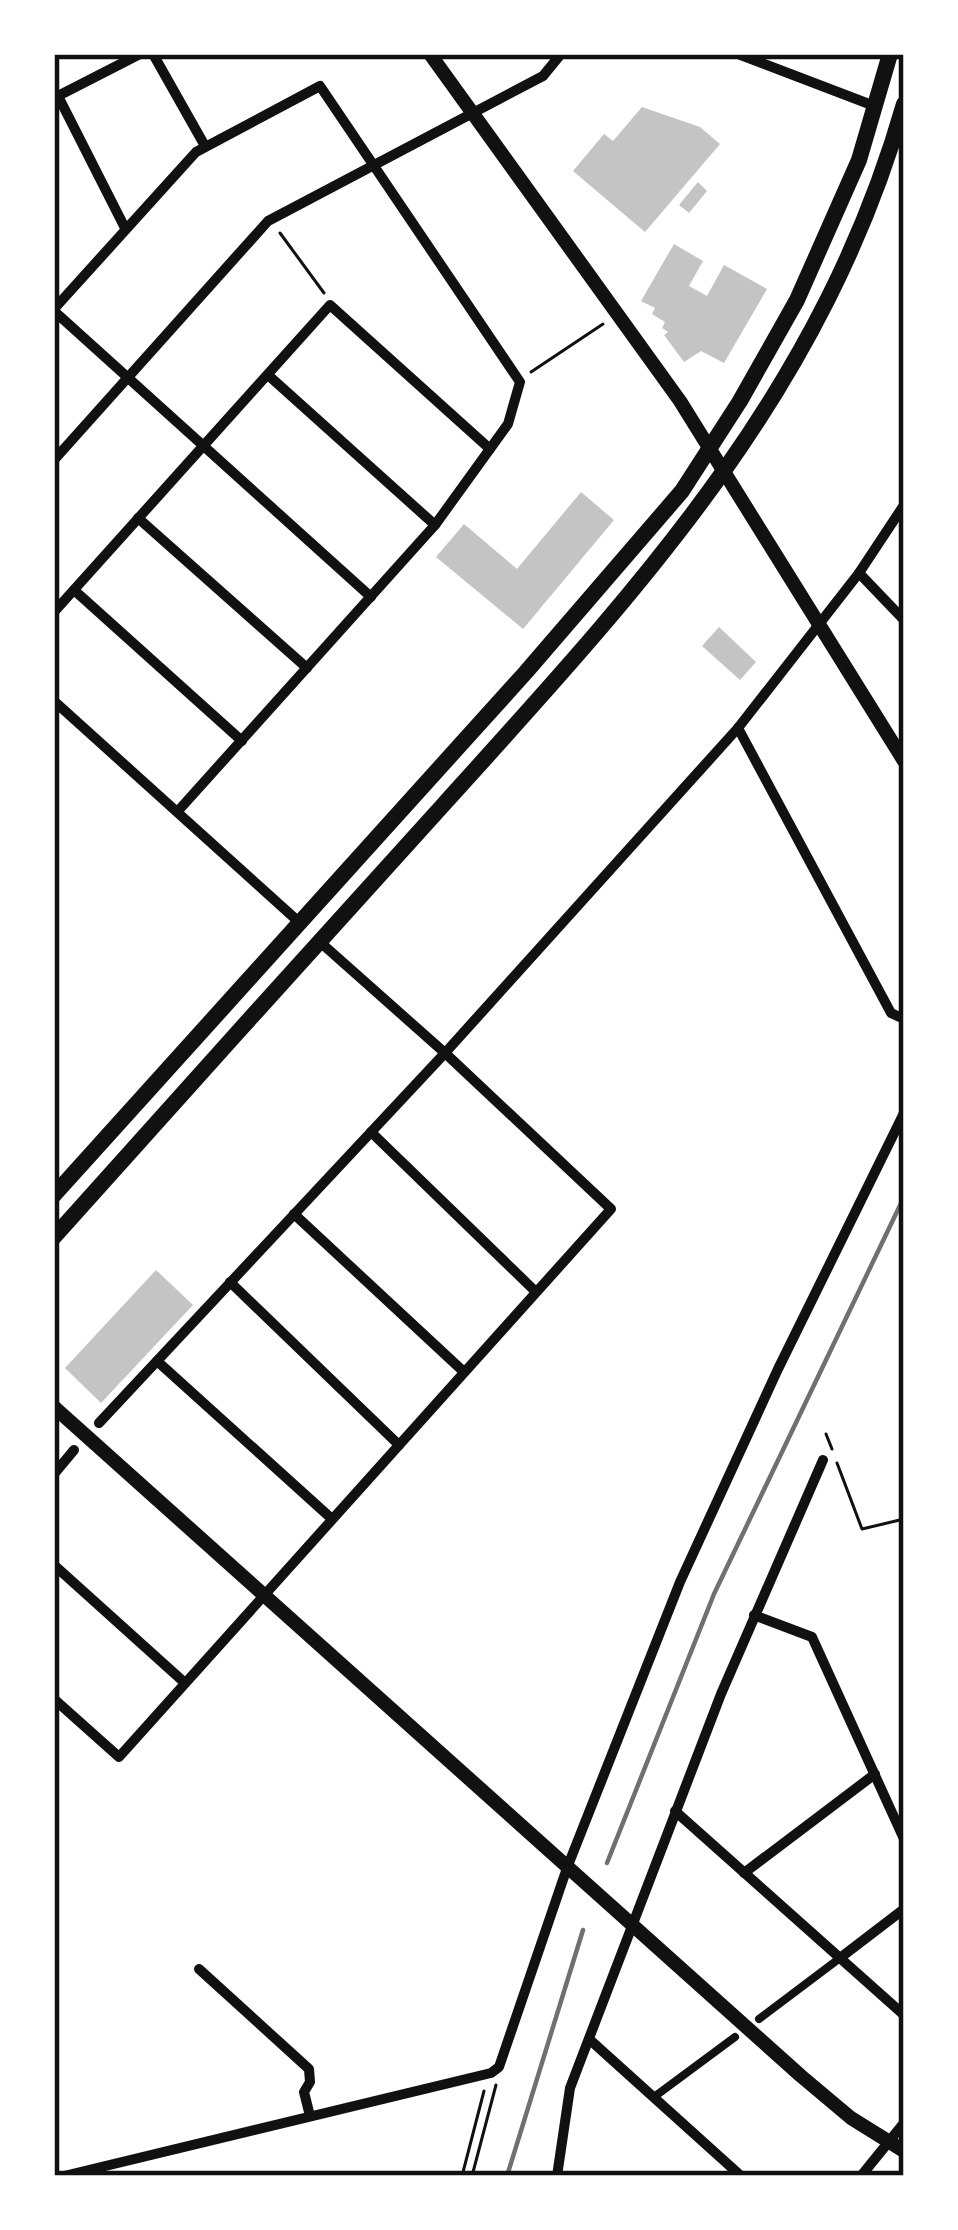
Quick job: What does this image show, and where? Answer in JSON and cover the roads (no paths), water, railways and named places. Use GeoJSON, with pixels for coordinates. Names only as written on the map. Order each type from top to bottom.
{"type":"FeatureCollection","features":[{"type":"Feature","properties":{"kind":"main road"},"geometry":{"type":"LineString","coordinates":[[54,1195],[682,491],[797,300],[844,198],[877,107],[890,54]]}},
{"type":"Feature","properties":{"kind":"main road"},"geometry":{"type":"LineString","coordinates":[[54,1237],[593,639],[726,472],[791,370],[844,264],[903,113]]}},
{"type":"Feature","properties":{"kind":"street"},"geometry":{"type":"LineString","coordinates":[[125,228],[56,97],[140,54]]}},
{"type":"Feature","properties":{"kind":"street"},"geometry":{"type":"LineString","coordinates":[[153,54],[205,146]]}},
{"type":"Feature","properties":{"kind":"street"},"geometry":{"type":"LineString","coordinates":[[430,54],[711,449],[904,761]]}},
{"type":"Feature","properties":{"kind":"street"},"geometry":{"type":"LineString","coordinates":[[54,460],[270,220],[543,76],[561,54]]}},
{"type":"Feature","properties":{"kind":"street"},"geometry":{"type":"LineString","coordinates":[[738,54],[903,113]]}},
{"type":"Feature","properties":{"kind":"street"},"geometry":{"type":"LineString","coordinates":[[178,811],[435,525],[508,424],[520,382],[320,86],[205,146],[54,310],[370,597]]}},
{"type":"Feature","properties":{"kind":"street"},"geometry":{"type":"LineString","coordinates":[[54,612],[330,305],[490,449]]}},
{"type":"Feature","properties":{"kind":"street"},"geometry":{"type":"LineString","coordinates":[[268,374],[435,525]]}},
{"type":"Feature","properties":{"kind":"street"},"geometry":{"type":"LineString","coordinates":[[99,1423],[446,1053],[738,728],[822,625],[904,506]]}},
{"type":"Feature","properties":{"kind":"street"},"geometry":{"type":"LineString","coordinates":[[138,518],[307,668]]}},
{"type":"Feature","properties":{"kind":"street"},"geometry":{"type":"LineString","coordinates":[[860,573],[904,620]]}},
{"type":"Feature","properties":{"kind":"street"},"geometry":{"type":"LineString","coordinates":[[74,590],[242,741]]}},
{"type":"Feature","properties":{"kind":"street"},"geometry":{"type":"LineString","coordinates":[[54,701],[301,922]]}},
{"type":"Feature","properties":{"kind":"street"},"geometry":{"type":"LineString","coordinates":[[738,728],[891,1013],[904,1019]]}},
{"type":"Feature","properties":{"kind":"street"},"geometry":{"type":"LineString","coordinates":[[54,1699],[119,1756],[611,1208],[320,942]]}},
{"type":"Feature","properties":{"kind":"street"},"geometry":{"type":"LineString","coordinates":[[64,2176],[491,2073],[502,2062],[567,1868],[680,1582],[904,1113]]}},
{"type":"Feature","properties":{"kind":"street"},"geometry":{"type":"LineString","coordinates":[[371,1132],[536,1292]]}},
{"type":"Feature","properties":{"kind":"street"},"geometry":{"type":"LineString","coordinates":[[294,1214],[464,1372]]}},
{"type":"Feature","properties":{"kind":"street"},"geometry":{"type":"LineString","coordinates":[[230,1282],[399,1445]]}},
{"type":"Feature","properties":{"kind":"street"},"geometry":{"type":"LineString","coordinates":[[157,1360],[332,1519]]}},
{"type":"Feature","properties":{"kind":"street"},"geometry":{"type":"LineString","coordinates":[[54,1407],[826,2097],[904,2151]]}},
{"type":"Feature","properties":{"kind":"street"},"geometry":{"type":"LineString","coordinates":[[54,1474],[74,1450]]}},
{"type":"Feature","properties":{"kind":"street"},"geometry":{"type":"LineString","coordinates":[[557,2176],[570,2088],[675,1811],[823,1460]]}},
{"type":"Feature","properties":{"kind":"street"},"geometry":{"type":"LineString","coordinates":[[54,1565],[185,1683]]}},
{"type":"Feature","properties":{"kind":"street"},"geometry":{"type":"LineString","coordinates":[[754,1615],[812,1637],[904,1839]]}},
{"type":"Feature","properties":{"kind":"street"},"geometry":{"type":"LineString","coordinates":[[744,1873],[874,1774]]}},
{"type":"Feature","properties":{"kind":"street"},"geometry":{"type":"LineString","coordinates":[[675,1811],[904,2015]]}},
{"type":"Feature","properties":{"kind":"street"},"geometry":{"type":"LineString","coordinates":[[759,2019],[904,1909]]}},
{"type":"Feature","properties":{"kind":"street"},"geometry":{"type":"LineString","coordinates":[[199,1970],[309,2069],[310,2082],[304,2092],[310,2116]]}},
{"type":"Feature","properties":{"kind":"street"},"geometry":{"type":"LineString","coordinates":[[654,2098],[735,2037]]}},
{"type":"Feature","properties":{"kind":"street"},"geometry":{"type":"LineString","coordinates":[[589,2039],[732,2173]]}},
{"type":"Feature","properties":{"kind":"street"},"geometry":{"type":"LineString","coordinates":[[861,2176],[904,2123]]}},
{"type":"Feature","properties":{"kind":"railway"},"geometry":{"type":"LineString","coordinates":[[607,1863],[714,1594],[904,1197]]}},
{"type":"Feature","properties":{"kind":"railway"},"geometry":{"type":"LineString","coordinates":[[507,2176],[583,1930]]}}]}
